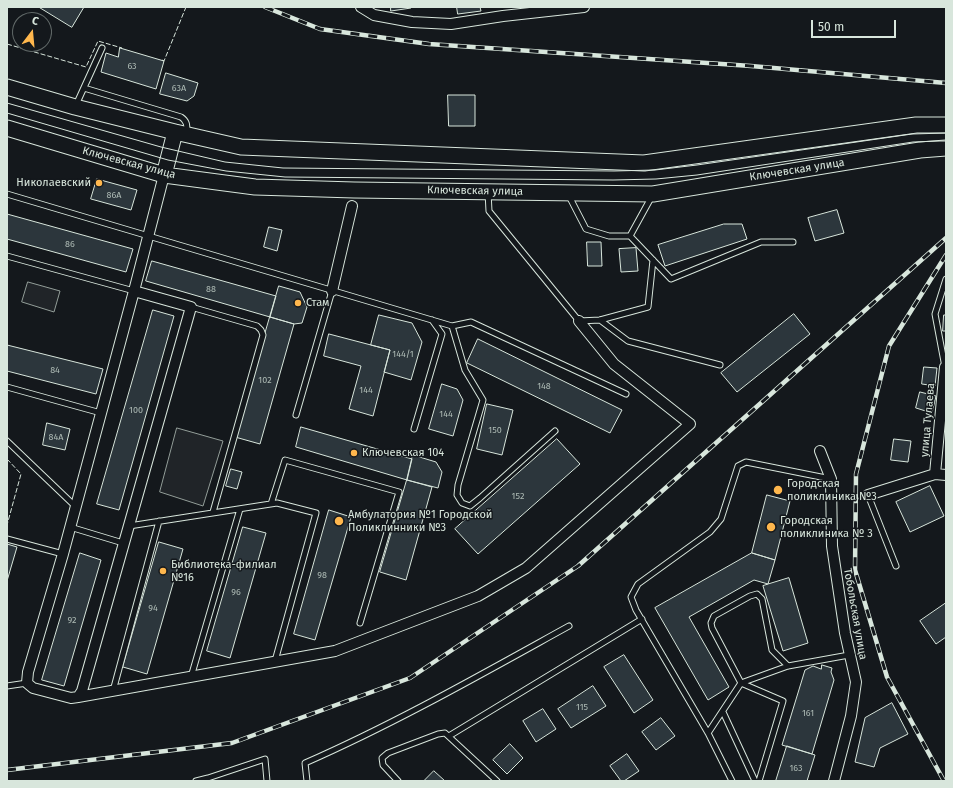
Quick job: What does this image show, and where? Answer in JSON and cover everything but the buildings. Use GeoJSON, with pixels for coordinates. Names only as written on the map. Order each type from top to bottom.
{"type":"FeatureCollection","features":[{"type":"Feature","properties":{"kind":"main road"},"geometry":{"type":"LineString","coordinates":[[7,87],[75,107],[241,147],[644,163],[916,125],[946,125]]}},
{"type":"Feature","properties":{"kind":"main road","name":"Ключевская улица"},"geometry":{"type":"LineString","coordinates":[[7,128],[164,175],[353,198],[488,192],[653,194],[920,150],[946,148]]}},
{"type":"Feature","properties":{"kind":"main road"},"geometry":{"type":"LineString","coordinates":[[164,175],[181,133]]}},
{"type":"Feature","properties":{"kind":"street"},"geometry":{"type":"LineString","coordinates":[[361,7],[374,15],[412,22],[451,24],[502,12],[584,7]]}},
{"type":"Feature","properties":{"kind":"street"},"geometry":{"type":"LineString","coordinates":[[164,175],[70,527],[28,672],[27,683],[33,688],[71,698],[335,651],[478,596],[526,568],[690,424],[614,364],[579,321]]}},
{"type":"Feature","properties":{"kind":"street"},"geometry":{"type":"LineString","coordinates":[[332,291],[353,198]]}},
{"type":"Feature","properties":{"kind":"street"},"geometry":{"type":"LineString","coordinates":[[78,697],[82,691],[191,307],[134,290]]}},
{"type":"Feature","properties":{"kind":"street","name":"улица Тулаева"},"geometry":{"type":"LineString","coordinates":[[935,474],[945,367]]}},
{"type":"Feature","properties":{"kind":"street","name":"Тобольская улица"},"geometry":{"type":"LineString","coordinates":[[820,451],[831,479],[832,546],[849,655],[856,682],[851,716],[834,781]]}},
{"type":"Feature","properties":{"kind":"street"},"geometry":{"type":"LineString","coordinates":[[869,499],[935,474],[946,475]]}},
{"type":"Feature","properties":{"kind":"lane"},"geometry":{"type":"LineString","coordinates":[[75,107],[102,48]]}},
{"type":"Feature","properties":{"kind":"lane"},"geometry":{"type":"LineString","coordinates":[[84,88],[181,117],[187,125],[181,133]]}},
{"type":"Feature","properties":{"kind":"lane"},"geometry":{"type":"LineString","coordinates":[[488,192],[489,211],[579,321],[600,320],[648,307],[653,260]]}},
{"type":"Feature","properties":{"kind":"lane"},"geometry":{"type":"LineString","coordinates":[[568,193],[586,229],[609,236],[630,236],[671,279],[761,242],[793,242]]}},
{"type":"Feature","properties":{"kind":"lane"},"geometry":{"type":"LineString","coordinates":[[7,194],[452,326],[471,322],[626,394]]}},
{"type":"Feature","properties":{"kind":"lane"},"geometry":{"type":"LineString","coordinates":[[630,236],[653,194]]}},
{"type":"Feature","properties":{"kind":"lane"},"geometry":{"type":"LineString","coordinates":[[7,256],[134,290]]}},
{"type":"Feature","properties":{"kind":"lane"},"geometry":{"type":"LineString","coordinates":[[945,367],[935,314],[946,278]]}},
{"type":"Feature","properties":{"kind":"lane"},"geometry":{"type":"LineString","coordinates":[[296,416],[332,291]]}},
{"type":"Feature","properties":{"kind":"lane"},"geometry":{"type":"LineString","coordinates":[[191,307],[257,326],[263,335],[213,512]]}},
{"type":"Feature","properties":{"kind":"lane"},"geometry":{"type":"LineString","coordinates":[[414,429],[442,334],[432,320]]}},
{"type":"Feature","properties":{"kind":"lane"},"geometry":{"type":"LineString","coordinates":[[600,320],[628,341],[720,365]]}},
{"type":"Feature","properties":{"kind":"lane"},"geometry":{"type":"LineString","coordinates":[[452,326],[465,370],[483,400],[458,486],[457,495],[462,503],[470,506],[555,431]]}},
{"type":"Feature","properties":{"kind":"lane"},"geometry":{"type":"LineString","coordinates":[[7,387],[101,412]]}},
{"type":"Feature","properties":{"kind":"lane"},"geometry":{"type":"LineString","coordinates":[[7,441],[75,506]]}},
{"type":"Feature","properties":{"kind":"lane"},"geometry":{"type":"LineString","coordinates":[[271,504],[285,460],[399,492],[360,623]]}},
{"type":"Feature","properties":{"kind":"lane"},"geometry":{"type":"LineString","coordinates":[[732,781],[708,733],[636,610],[631,596],[638,584],[710,532],[721,519],[738,466],[746,462],[831,479]]}},
{"type":"Feature","properties":{"kind":"lane"},"geometry":{"type":"LineString","coordinates":[[869,499],[896,566]]}},
{"type":"Feature","properties":{"kind":"lane"},"geometry":{"type":"LineString","coordinates":[[128,526],[277,503],[316,513],[275,662]]}},
{"type":"Feature","properties":{"kind":"lane"},"geometry":{"type":"LineString","coordinates":[[191,677],[240,509]]}},
{"type":"Feature","properties":{"kind":"lane"},"geometry":{"type":"LineString","coordinates":[[113,691],[159,521]]}},
{"type":"Feature","properties":{"kind":"lane"},"geometry":{"type":"LineString","coordinates":[[70,527],[123,543]]}},
{"type":"Feature","properties":{"kind":"lane"},"geometry":{"type":"LineString","coordinates":[[7,539],[62,554]]}},
{"type":"Feature","properties":{"kind":"lane"},"geometry":{"type":"LineString","coordinates":[[759,781],[783,702],[741,684],[712,628],[711,623],[714,616],[750,596],[757,594],[762,599],[772,650],[788,666]]}},
{"type":"Feature","properties":{"kind":"lane"},"geometry":{"type":"LineString","coordinates":[[449,736],[642,619]]}},
{"type":"Feature","properties":{"kind":"lane"},"geometry":{"type":"LineString","coordinates":[[307,781],[305,763],[344,746],[461,686],[569,626]]}},
{"type":"Feature","properties":{"kind":"lane"},"geometry":{"type":"LineString","coordinates":[[708,733],[741,684],[788,666],[849,655]]}},
{"type":"Feature","properties":{"kind":"lane"},"geometry":{"type":"LineString","coordinates":[[7,686],[27,683]]}},
{"type":"Feature","properties":{"kind":"lane"},"geometry":{"type":"LineString","coordinates":[[722,712],[755,781]]}},
{"type":"Feature","properties":{"kind":"lane"},"geometry":{"type":"LineString","coordinates":[[398,781],[383,765],[382,758],[388,753],[438,734],[445,733],[497,781]]}},
{"type":"Feature","properties":{"kind":"lane"},"geometry":{"type":"LineString","coordinates":[[196,781],[265,759],[267,781]]}},
{"type":"Feature","properties":{"kind":"path"},"geometry":{"type":"LineString","coordinates":[[832,494],[849,494],[863,502],[869,499]]}},
{"type":"Feature","properties":{"kind":"shaded area"},"geometry":{"type":"Polygon","coordinates":[[[28,282],[60,291],[54,312],[22,302],[28,282]]]}},
{"type":"Feature","properties":{"kind":"shaded area"},"geometry":{"type":"Polygon","coordinates":[[[177,428],[223,441],[203,506],[160,492],[177,428]]]}},
{"type":"Feature","properties":{"kind":"tram line"},"geometry":{"type":"LineString","coordinates":[[7,103],[161,147],[225,162],[283,168],[614,171],[655,170],[912,134],[946,133]]}},
{"type":"Feature","properties":{"kind":"tram line"},"geometry":{"type":"LineString","coordinates":[[7,113],[168,160],[226,171],[285,177],[613,180],[656,179],[697,175],[913,142],[946,141]]}},
{"type":"Feature","properties":{"kind":"railway"},"geometry":{"type":"LineString","coordinates":[[265,7],[320,29],[429,44],[751,66],[946,83]]}},
{"type":"Feature","properties":{"kind":"railway"},"geometry":{"type":"LineString","coordinates":[[7,770],[232,743],[410,678],[578,566],[946,238]]}},
{"type":"Feature","properties":{"kind":"railway"},"geometry":{"type":"LineString","coordinates":[[944,781],[887,677],[855,570],[856,474],[889,346],[946,255]]}},
{"type":"Feature","properties":{"kind":"fence"},"geometry":{"type":"LineString","coordinates":[[162,60],[164,61],[186,7]]}},
{"type":"Feature","properties":{"kind":"fence"},"geometry":{"type":"LineString","coordinates":[[7,44],[86,67],[98,41],[122,48]]}},
{"type":"Feature","properties":{"kind":"fence"},"geometry":{"type":"LineString","coordinates":[[7,459],[21,474],[7,525]]}},
{"type":"Feature","properties":{"kind":"place","name":"Николаевский"},"geometry":{"type":"Point","coordinates":[99,183]}},
{"type":"Feature","properties":{"kind":"place","name":"Стам"},"geometry":{"type":"Point","coordinates":[298,303]}},
{"type":"Feature","properties":{"kind":"place","name":"Ключевская 104"},"geometry":{"type":"Point","coordinates":[354,453]}},
{"type":"Feature","properties":{"kind":"place","name":"Городская поликлиника №3"},"geometry":{"type":"Point","coordinates":[778,490]}},
{"type":"Feature","properties":{"kind":"place","name":"Амбулатория №1 Городской Поликлинники №3"},"geometry":{"type":"Point","coordinates":[339,521]}},
{"type":"Feature","properties":{"kind":"place","name":"Городская поликлиника № 3"},"geometry":{"type":"Point","coordinates":[771,527]}},
{"type":"Feature","properties":{"kind":"place","name":"Библиотека-филиал №16"},"geometry":{"type":"Point","coordinates":[163,571]}}]}
